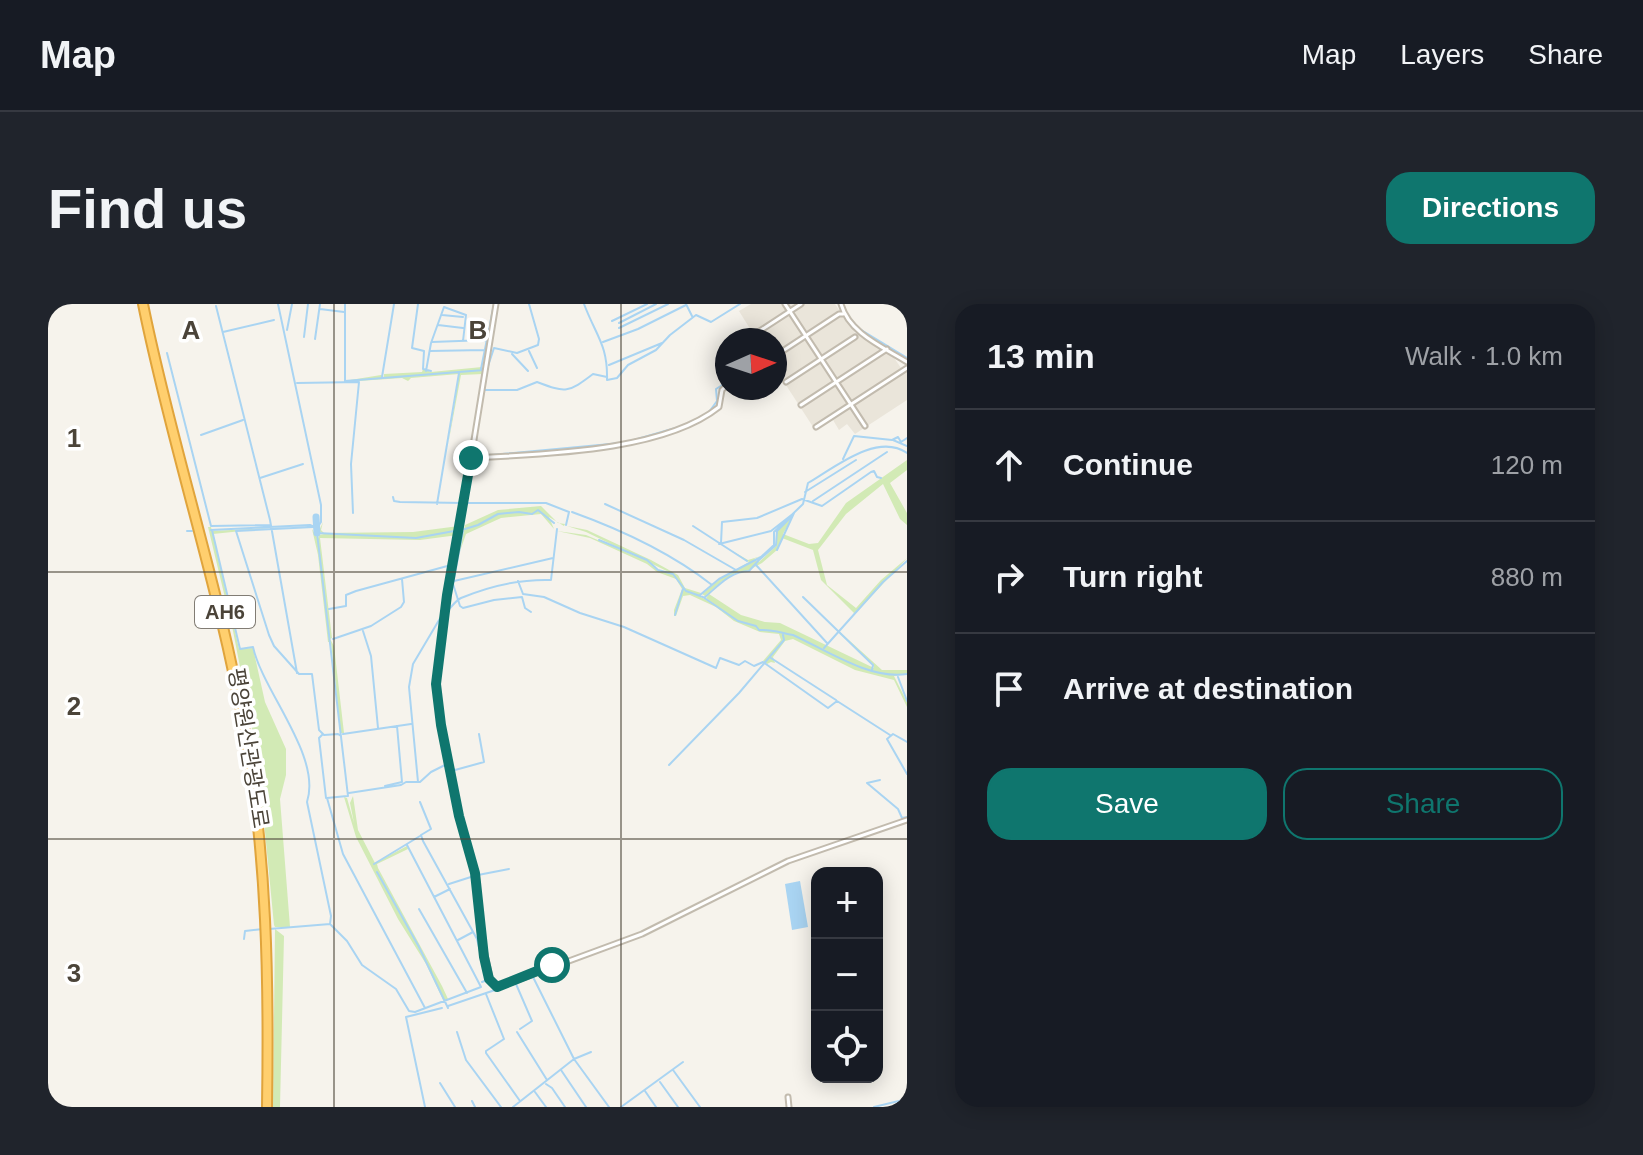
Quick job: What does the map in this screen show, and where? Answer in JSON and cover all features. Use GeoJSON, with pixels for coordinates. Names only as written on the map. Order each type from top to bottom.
{"type":"FeatureCollection","features":[{"type":"Feature","properties":{"kind":"highway","name":"평양원산관광도로"},"geometry":{"type":"LineString","coordinates":[[145,304],[221,594],[250,734],[264,836],[269,1107]]}},
{"type":"Feature","properties":{"kind":"street"},"geometry":{"type":"LineString","coordinates":[[496,304],[447,595],[436,684],[459,816],[475,873],[489,979],[495,986],[642,934],[800,857],[907,820]]}},
{"type":"Feature","properties":{"kind":"street"},"geometry":{"type":"LineString","coordinates":[[785,304],[865,426]]}},
{"type":"Feature","properties":{"kind":"street"},"geometry":{"type":"LineString","coordinates":[[764,328],[801,304]]}},
{"type":"Feature","properties":{"kind":"street"},"geometry":{"type":"LineString","coordinates":[[841,304],[843,314],[857,330],[907,362]]}},
{"type":"Feature","properties":{"kind":"street"},"geometry":{"type":"LineString","coordinates":[[787,348],[843,314]]}},
{"type":"Feature","properties":{"kind":"street"},"geometry":{"type":"LineString","coordinates":[[787,381],[855,337]]}},
{"type":"Feature","properties":{"kind":"street"},"geometry":{"type":"LineString","coordinates":[[801,405],[887,349]]}},
{"type":"Feature","properties":{"kind":"street"},"geometry":{"type":"LineString","coordinates":[[816,427],[907,368]]}},
{"type":"Feature","properties":{"kind":"street"},"geometry":{"type":"LineString","coordinates":[[471,458],[623,445],[689,427],[719,407],[720,400]]}},
{"type":"Feature","properties":{"kind":"street"},"geometry":{"type":"LineString","coordinates":[[788,1097],[789,1107]]}},
{"type":"Feature","properties":{"kind":"shaded area"},"geometry":{"type":"Polygon","coordinates":[[[751,304],[835,304],[855,333],[890,352],[901,368],[907,369],[907,400],[855,434],[847,424],[839,430],[833,420],[815,430],[787,387],[787,328],[750,328],[739,311],[751,304]]]}},
{"type":"Feature","properties":{"kind":"green space"},"geometry":{"type":"Polygon","coordinates":[[[482,367],[480,370],[484,371],[483,374],[461,375],[448,445],[459,374],[411,378],[408,381],[402,378],[344,382],[384,377],[384,374],[422,372],[423,369],[431,372],[482,367]]]}},
{"type":"Feature","properties":{"kind":"green space"},"geometry":{"type":"Polygon","coordinates":[[[907,460],[907,470],[890,483],[907,513],[907,525],[900,519],[883,484],[846,514],[818,550],[827,585],[856,608],[881,580],[907,558],[855,614],[821,580],[813,550],[782,538],[777,550],[762,563],[747,571],[739,571],[705,596],[702,594],[749,562],[720,544],[748,560],[761,556],[754,559],[759,562],[776,546],[777,531],[794,514],[783,534],[809,544],[818,543],[846,503],[907,460]]]}},
{"type":"Feature","properties":{"kind":"green space"},"geometry":{"type":"Polygon","coordinates":[[[541,506],[556,522],[549,517],[554,529],[541,514],[501,518],[466,534],[458,557],[465,525],[498,510],[541,506]]]}},
{"type":"Feature","properties":{"kind":"green space"},"geometry":{"type":"Polygon","coordinates":[[[323,522],[321,530],[324,533],[413,532],[459,526],[459,529],[452,531],[458,535],[420,540],[320,538],[330,639],[334,646],[344,733],[341,733],[331,642],[328,642],[312,529],[318,539],[319,535],[324,534],[319,531],[323,522]]]}},
{"type":"Feature","properties":{"kind":"green space"},"geometry":{"type":"Polygon","coordinates":[[[567,526],[587,530],[651,560],[678,575],[685,588],[701,593],[699,596],[714,604],[706,598],[709,594],[741,615],[780,623],[874,668],[840,632],[882,670],[907,670],[907,674],[894,676],[907,707],[894,680],[855,670],[793,639],[785,641],[773,657],[775,663],[767,664],[763,661],[781,640],[779,634],[760,632],[734,621],[716,607],[690,595],[683,596],[674,616],[682,589],[676,579],[657,572],[647,564],[590,538],[557,531],[586,535],[639,558],[567,526]],[[648,562],[658,571],[673,574],[648,562]]]}},
{"type":"Feature","properties":{"kind":"green space"},"geometry":{"type":"Polygon","coordinates":[[[208,527],[212,531],[271,528],[213,534],[239,649],[253,648],[265,702],[286,749],[286,775],[280,799],[290,927],[274,925],[258,759],[233,631],[208,527]]]}},
{"type":"Feature","properties":{"kind":"green space"},"geometry":{"type":"Polygon","coordinates":[[[353,796],[358,830],[375,863],[407,846],[408,849],[377,864],[442,986],[448,999],[444,1002],[356,837],[344,797],[347,798],[354,823],[350,803],[353,796]]]}},
{"type":"Feature","properties":{"kind":"green space"},"geometry":{"type":"Polygon","coordinates":[[[275,929],[284,936],[280,1107],[273,1107],[275,929]]]}},
{"type":"Feature","properties":{"kind":"water"},"geometry":{"type":"Polygon","coordinates":[[[800,881],[808,927],[792,930],[785,884],[800,881]]]}},
{"type":"Feature","properties":{"kind":"waterway"},"geometry":{"type":"LineString","coordinates":[[211,530],[310,525],[317,528],[321,522],[321,505],[278,304]]}},
{"type":"Feature","properties":{"kind":"waterway"},"geometry":{"type":"LineString","coordinates":[[287,330],[292,304]]}},
{"type":"Feature","properties":{"kind":"waterway"},"geometry":{"type":"LineString","coordinates":[[304,337],[308,304]]}},
{"type":"Feature","properties":{"kind":"waterway"},"geometry":{"type":"LineString","coordinates":[[315,339],[320,304]]}},
{"type":"Feature","properties":{"kind":"waterway"},"geometry":{"type":"LineString","coordinates":[[345,304],[345,381],[484,370]]}},
{"type":"Feature","properties":{"kind":"waterway"},"geometry":{"type":"LineString","coordinates":[[382,377],[394,304]]}},
{"type":"Feature","properties":{"kind":"waterway"},"geometry":{"type":"LineString","coordinates":[[418,304],[412,348],[424,351],[423,369],[431,371]]}},
{"type":"Feature","properties":{"kind":"waterway"},"geometry":{"type":"LineString","coordinates":[[481,369],[494,304]]}},
{"type":"Feature","properties":{"kind":"waterway"},"geometry":{"type":"LineString","coordinates":[[487,369],[494,348],[517,353],[538,345],[529,304]]}},
{"type":"Feature","properties":{"kind":"waterway"},"geometry":{"type":"LineString","coordinates":[[584,304],[603,349],[607,380],[617,378],[628,365],[656,350],[696,315],[711,322],[740,304]]}},
{"type":"Feature","properties":{"kind":"waterway"},"geometry":{"type":"LineString","coordinates":[[612,321],[647,304]]}},
{"type":"Feature","properties":{"kind":"waterway"},"geometry":{"type":"LineString","coordinates":[[619,323],[656,304]]}},
{"type":"Feature","properties":{"kind":"waterway"},"geometry":{"type":"LineString","coordinates":[[619,328],[668,304]]}},
{"type":"Feature","properties":{"kind":"waterway"},"geometry":{"type":"LineString","coordinates":[[686,304],[692,316]]}},
{"type":"Feature","properties":{"kind":"waterway"},"geometry":{"type":"LineString","coordinates":[[603,342],[686,305]]}},
{"type":"Feature","properties":{"kind":"waterway"},"geometry":{"type":"LineString","coordinates":[[216,306],[270,520],[297,673]]}},
{"type":"Feature","properties":{"kind":"waterway"},"geometry":{"type":"LineString","coordinates":[[426,371],[431,343],[444,307],[466,315],[463,341]]}},
{"type":"Feature","properties":{"kind":"waterway"},"geometry":{"type":"LineString","coordinates":[[320,309],[344,312]]}},
{"type":"Feature","properties":{"kind":"waterway"},"geometry":{"type":"LineString","coordinates":[[442,315],[463,317]]}},
{"type":"Feature","properties":{"kind":"waterway"},"geometry":{"type":"LineString","coordinates":[[223,332],[274,320]]}},
{"type":"Feature","properties":{"kind":"waterway"},"geometry":{"type":"LineString","coordinates":[[438,325],[463,328]]}},
{"type":"Feature","properties":{"kind":"waterway"},"geometry":{"type":"LineString","coordinates":[[858,328],[907,358]]}},
{"type":"Feature","properties":{"kind":"waterway"},"geometry":{"type":"LineString","coordinates":[[432,342],[486,340]]}},
{"type":"Feature","properties":{"kind":"waterway"},"geometry":{"type":"LineString","coordinates":[[609,365],[662,343]]}},
{"type":"Feature","properties":{"kind":"waterway"},"geometry":{"type":"LineString","coordinates":[[430,351],[484,350]]}},
{"type":"Feature","properties":{"kind":"waterway"},"geometry":{"type":"LineString","coordinates":[[529,351],[537,368]]}},
{"type":"Feature","properties":{"kind":"waterway"},"geometry":{"type":"LineString","coordinates":[[167,353],[211,526],[270,525]]}},
{"type":"Feature","properties":{"kind":"waterway"},"geometry":{"type":"LineString","coordinates":[[512,354],[528,371]]}},
{"type":"Feature","properties":{"kind":"waterway"},"geometry":{"type":"LineString","coordinates":[[485,384],[487,371]]}},
{"type":"Feature","properties":{"kind":"waterway"},"geometry":{"type":"LineString","coordinates":[[437,504],[459,373]]}},
{"type":"Feature","properties":{"kind":"waterway"},"geometry":{"type":"LineString","coordinates":[[484,390],[517,390],[537,382],[566,389],[593,374],[607,377]]}},
{"type":"Feature","properties":{"kind":"waterway"},"geometry":{"type":"LineString","coordinates":[[297,383],[359,382],[351,464],[353,513]]}},
{"type":"Feature","properties":{"kind":"waterway"},"geometry":{"type":"LineString","coordinates":[[709,412],[717,400]]}},
{"type":"Feature","properties":{"kind":"waterway"},"geometry":{"type":"LineString","coordinates":[[201,435],[243,420]]}},
{"type":"Feature","properties":{"kind":"waterway"},"geometry":{"type":"LineString","coordinates":[[627,442],[679,427]]}},
{"type":"Feature","properties":{"kind":"waterway"},"geometry":{"type":"LineString","coordinates":[[465,486],[474,429]]}},
{"type":"Feature","properties":{"kind":"waterway"},"geometry":{"type":"LineString","coordinates":[[474,456],[477,431]]}},
{"type":"Feature","properties":{"kind":"waterway"},"geometry":{"type":"LineString","coordinates":[[843,459],[854,436],[892,440],[898,437],[901,442],[907,438]]}},
{"type":"Feature","properties":{"kind":"waterway"},"geometry":{"type":"LineString","coordinates":[[893,440],[907,446]]}},
{"type":"Feature","properties":{"kind":"waterway"},"geometry":{"type":"LineString","coordinates":[[492,455],[621,443]]}},
{"type":"Feature","properties":{"kind":"waterway"},"geometry":{"type":"LineString","coordinates":[[700,595],[719,579],[761,557],[774,545],[774,532],[803,504],[808,483],[869,449],[895,448],[907,453]]}},
{"type":"Feature","properties":{"kind":"waterway"},"geometry":{"type":"LineString","coordinates":[[813,501],[887,452]]}},
{"type":"Feature","properties":{"kind":"waterway"},"geometry":{"type":"LineString","coordinates":[[805,492],[856,460]]}},
{"type":"Feature","properties":{"kind":"waterway"},"geometry":{"type":"LineString","coordinates":[[260,478],[303,464]]}},
{"type":"Feature","properties":{"kind":"waterway"},"geometry":{"type":"LineString","coordinates":[[721,543],[722,522],[757,518],[802,499],[822,506],[871,472],[874,471],[881,478]]}},
{"type":"Feature","properties":{"kind":"waterway"},"geometry":{"type":"LineString","coordinates":[[393,497],[394,501],[400,502],[463,503]]}},
{"type":"Feature","properties":{"kind":"waterway"},"geometry":{"type":"LineString","coordinates":[[466,503],[546,503],[569,512],[566,525]]}},
{"type":"Feature","properties":{"kind":"waterway"},"geometry":{"type":"LineString","coordinates":[[605,504],[684,540],[736,570]]}},
{"type":"Feature","properties":{"kind":"waterway"},"geometry":{"type":"LineString","coordinates":[[348,796],[317,533],[416,538],[465,529],[498,514],[532,514],[538,510],[554,523]]}},
{"type":"Feature","properties":{"kind":"waterway"},"geometry":{"type":"LineString","coordinates":[[572,512],[645,543],[712,585]]}},
{"type":"Feature","properties":{"kind":"waterway"},"geometry":{"type":"LineString","coordinates":[[719,544],[771,531],[794,513],[777,550]]}},
{"type":"Feature","properties":{"kind":"waterway"},"geometry":{"type":"LineString","coordinates":[[316,517],[317,533]]}},
{"type":"Feature","properties":{"kind":"waterway"},"geometry":{"type":"LineString","coordinates":[[759,560],[776,545],[777,531],[791,517]]}},
{"type":"Feature","properties":{"kind":"waterway"},"geometry":{"type":"LineString","coordinates":[[693,526],[747,561]]}},
{"type":"Feature","properties":{"kind":"waterway"},"geometry":{"type":"LineString","coordinates":[[313,527],[236,531],[274,646],[299,674],[312,674],[319,730],[324,735],[341,736]]}},
{"type":"Feature","properties":{"kind":"waterway"},"geometry":{"type":"LineString","coordinates":[[418,782],[409,687],[413,664],[442,615],[461,598],[505,584],[551,580],[557,529]]}},
{"type":"Feature","properties":{"kind":"waterway"},"geometry":{"type":"LineString","coordinates":[[212,530],[240,649],[253,647],[306,765],[309,784],[307,802],[331,916],[330,924],[347,941],[362,965],[396,989],[409,1011],[415,1012],[481,987],[407,845]]}},
{"type":"Feature","properties":{"kind":"waterway"},"geometry":{"type":"LineString","coordinates":[[187,531],[192,531]]}},
{"type":"Feature","properties":{"kind":"waterway"},"geometry":{"type":"LineString","coordinates":[[463,531],[453,584],[460,606],[463,608],[522,597],[525,608],[531,612]]}},
{"type":"Feature","properties":{"kind":"waterway"},"geometry":{"type":"LineString","coordinates":[[599,540],[647,560],[658,570],[673,574],[686,591],[703,597],[738,621],[756,626],[759,630],[793,635],[834,656],[878,673],[907,674]]}},
{"type":"Feature","properties":{"kind":"waterway"},"geometry":{"type":"LineString","coordinates":[[454,581],[553,558]]}},
{"type":"Feature","properties":{"kind":"waterway"},"geometry":{"type":"LineString","coordinates":[[705,597],[731,576],[749,571],[759,560]]}},
{"type":"Feature","properties":{"kind":"waterway"},"geometry":{"type":"LineString","coordinates":[[824,648],[883,582],[907,561]]}},
{"type":"Feature","properties":{"kind":"waterway"},"geometry":{"type":"LineString","coordinates":[[329,609],[346,606],[346,595],[356,591],[451,565]]}},
{"type":"Feature","properties":{"kind":"waterway"},"geometry":{"type":"LineString","coordinates":[[756,565],[827,643]]}},
{"type":"Feature","properties":{"kind":"waterway"},"geometry":{"type":"LineString","coordinates":[[333,639],[371,626],[401,607],[404,602],[402,579]]}},
{"type":"Feature","properties":{"kind":"waterway"},"geometry":{"type":"LineString","coordinates":[[518,581],[523,594],[544,597],[624,627],[716,668],[720,658],[739,665],[745,661],[754,666],[763,662],[828,708],[837,701],[890,735]]}},
{"type":"Feature","properties":{"kind":"waterway"},"geometry":{"type":"LineString","coordinates":[[675,615],[683,589]]}},
{"type":"Feature","properties":{"kind":"waterway"},"geometry":{"type":"LineString","coordinates":[[803,597],[873,665],[872,670]]}},
{"type":"Feature","properties":{"kind":"waterway"},"geometry":{"type":"LineString","coordinates":[[363,631],[371,656],[378,728]]}},
{"type":"Feature","properties":{"kind":"waterway"},"geometry":{"type":"LineString","coordinates":[[669,765],[739,693],[784,640],[783,635]]}},
{"type":"Feature","properties":{"kind":"waterway"},"geometry":{"type":"LineString","coordinates":[[771,658],[836,700]]}},
{"type":"Feature","properties":{"kind":"waterway"},"geometry":{"type":"LineString","coordinates":[[898,677],[907,701]]}},
{"type":"Feature","properties":{"kind":"waterway"},"geometry":{"type":"LineString","coordinates":[[343,734],[411,724]]}},
{"type":"Feature","properties":{"kind":"waterway"},"geometry":{"type":"LineString","coordinates":[[385,786],[402,782],[397,726]]}},
{"type":"Feature","properties":{"kind":"waterway"},"geometry":{"type":"LineString","coordinates":[[349,793],[420,782],[447,764],[455,770],[484,762],[479,734]]}},
{"type":"Feature","properties":{"kind":"waterway"},"geometry":{"type":"LineString","coordinates":[[907,742],[893,734],[887,739],[907,774]]}},
{"type":"Feature","properties":{"kind":"waterway"},"geometry":{"type":"LineString","coordinates":[[322,735],[319,738],[326,798]]}},
{"type":"Feature","properties":{"kind":"waterway"},"geometry":{"type":"LineString","coordinates":[[880,780],[867,783],[898,809],[902,818],[907,817]]}},
{"type":"Feature","properties":{"kind":"waterway"},"geometry":{"type":"LineString","coordinates":[[347,796],[327,798],[343,854],[425,1008]]}},
{"type":"Feature","properties":{"kind":"waterway"},"geometry":{"type":"LineString","coordinates":[[420,802],[431,829],[421,835],[423,841],[477,939],[487,980],[482,982]]}},
{"type":"Feature","properties":{"kind":"waterway"},"geometry":{"type":"LineString","coordinates":[[374,864],[420,836]]}},
{"type":"Feature","properties":{"kind":"waterway"},"geometry":{"type":"LineString","coordinates":[[478,875],[509,869]]}},
{"type":"Feature","properties":{"kind":"waterway"},"geometry":{"type":"LineString","coordinates":[[377,872],[419,947],[448,1008]]}},
{"type":"Feature","properties":{"kind":"waterway"},"geometry":{"type":"LineString","coordinates":[[449,884],[474,876]]}},
{"type":"Feature","properties":{"kind":"waterway"},"geometry":{"type":"LineString","coordinates":[[434,897],[450,889]]}},
{"type":"Feature","properties":{"kind":"waterway"},"geometry":{"type":"LineString","coordinates":[[419,909],[467,993]]}},
{"type":"Feature","properties":{"kind":"waterway"},"geometry":{"type":"LineString","coordinates":[[269,929],[330,924]]}},
{"type":"Feature","properties":{"kind":"waterway"},"geometry":{"type":"LineString","coordinates":[[244,939],[245,931],[263,929]]}},
{"type":"Feature","properties":{"kind":"waterway"},"geometry":{"type":"LineString","coordinates":[[458,940],[473,932]]}},
{"type":"Feature","properties":{"kind":"waterway"},"geometry":{"type":"LineString","coordinates":[[448,1006],[533,977],[574,1059],[609,1107]]}},
{"type":"Feature","properties":{"kind":"waterway"},"geometry":{"type":"LineString","coordinates":[[516,984],[532,1021],[520,1029]]}},
{"type":"Feature","properties":{"kind":"waterway"},"geometry":{"type":"LineString","coordinates":[[486,994],[504,1039],[486,1053],[520,1101]]}},
{"type":"Feature","properties":{"kind":"waterway"},"geometry":{"type":"LineString","coordinates":[[425,1107],[406,1017],[442,1008]]}},
{"type":"Feature","properties":{"kind":"waterway"},"geometry":{"type":"LineString","coordinates":[[457,1032],[466,1060],[501,1107]]}},
{"type":"Feature","properties":{"kind":"waterway"},"geometry":{"type":"LineString","coordinates":[[517,1032],[547,1080]]}},
{"type":"Feature","properties":{"kind":"waterway"},"geometry":{"type":"LineString","coordinates":[[513,1107],[574,1059],[591,1052]]}},
{"type":"Feature","properties":{"kind":"waterway"},"geometry":{"type":"LineString","coordinates":[[621,1107],[683,1062]]}},
{"type":"Feature","properties":{"kind":"waterway"},"geometry":{"type":"LineString","coordinates":[[561,1070],[586,1107]]}},
{"type":"Feature","properties":{"kind":"waterway"},"geometry":{"type":"LineString","coordinates":[[673,1070],[700,1107]]}},
{"type":"Feature","properties":{"kind":"waterway"},"geometry":{"type":"LineString","coordinates":[[660,1082],[678,1107]]}},
{"type":"Feature","properties":{"kind":"waterway"},"geometry":{"type":"LineString","coordinates":[[440,1083],[455,1107]]}},
{"type":"Feature","properties":{"kind":"waterway"},"geometry":{"type":"LineString","coordinates":[[546,1084],[565,1107]]}},
{"type":"Feature","properties":{"kind":"waterway"},"geometry":{"type":"LineString","coordinates":[[645,1091],[656,1107]]}},
{"type":"Feature","properties":{"kind":"waterway"},"geometry":{"type":"LineString","coordinates":[[535,1092],[546,1107]]}},
{"type":"Feature","properties":{"kind":"waterway"},"geometry":{"type":"LineString","coordinates":[[874,1107],[907,1099]]}},
{"type":"Feature","properties":{"kind":"waterway"},"geometry":{"type":"LineString","coordinates":[[472,1101],[475,1107]]}},
{"type":"Feature","properties":{"kind":"route"},"geometry":{"type":"LineString","coordinates":[[471,458],[447,595],[436,684],[441,725],[459,816],[475,873],[480,931],[489,979],[497,987],[552,965]]}}]}
